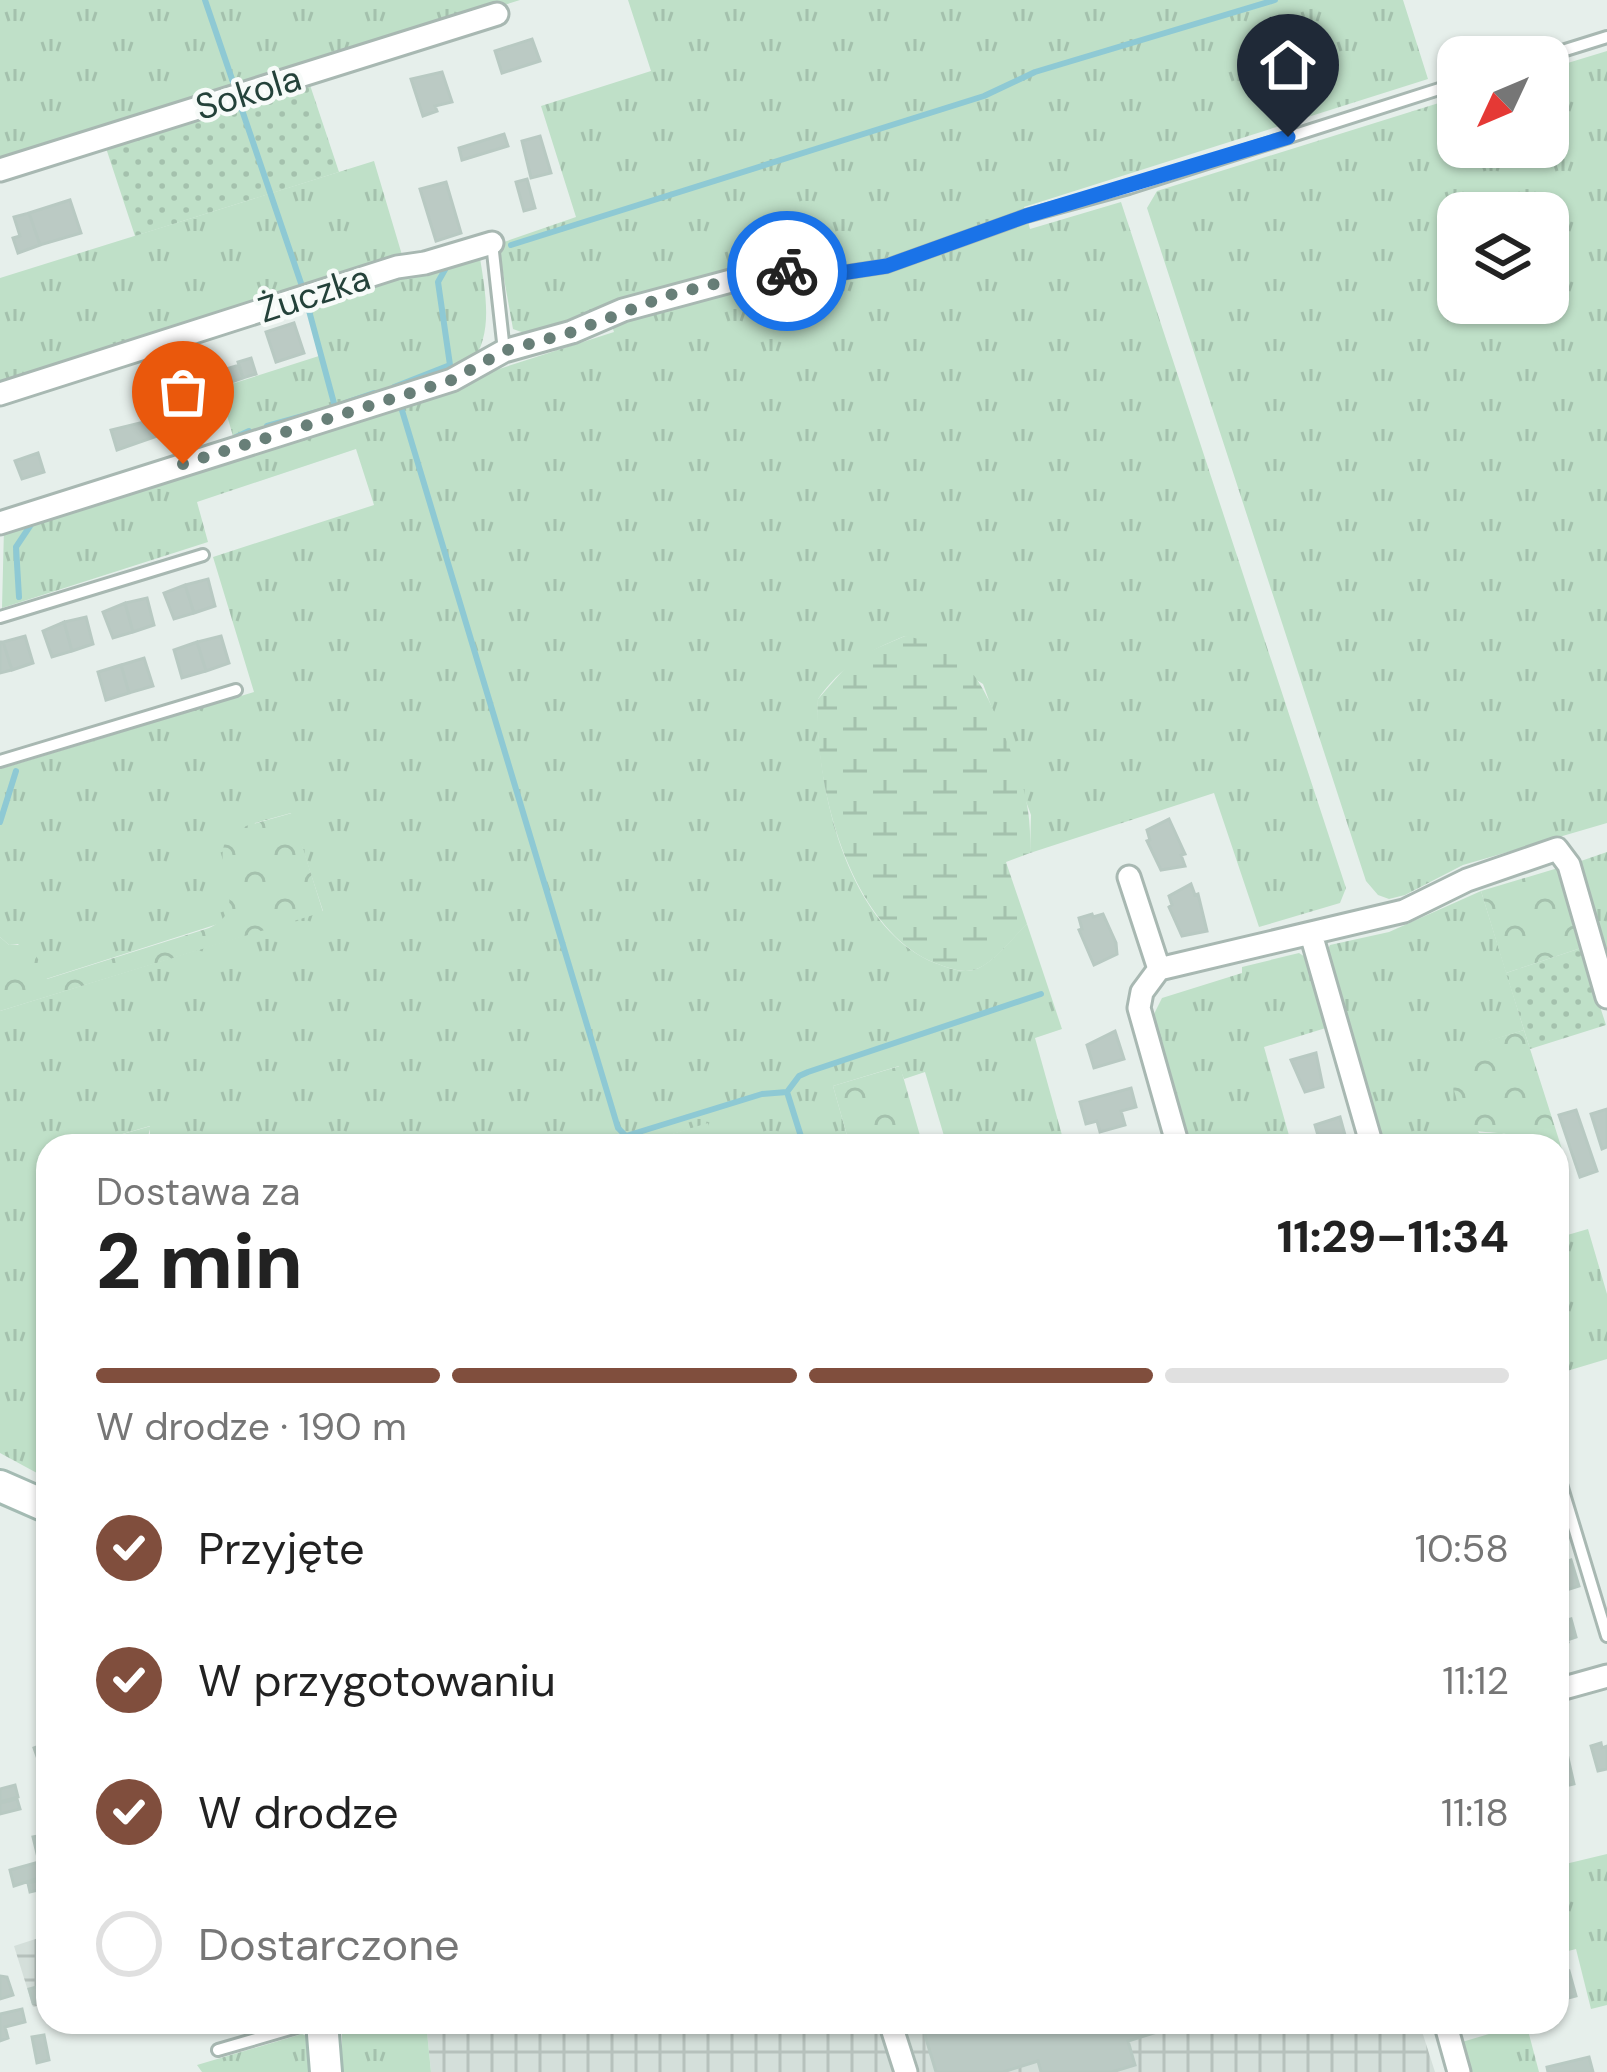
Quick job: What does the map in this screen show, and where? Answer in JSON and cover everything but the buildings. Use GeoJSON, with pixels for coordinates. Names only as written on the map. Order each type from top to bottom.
{"type":"FeatureCollection","features":[{"type":"Feature","properties":{"kind":"street","name":"Sokola"},"geometry":{"type":"LineString","coordinates":[[0,170],[497,14]]}},
{"type":"Feature","properties":{"kind":"street","name":"Żuczka"},"geometry":{"type":"LineString","coordinates":[[0,394],[397,266],[425,263],[492,243]]}},
{"type":"Feature","properties":{"kind":"street"},"geometry":{"type":"LineString","coordinates":[[0,523],[452,380],[504,351],[572,332],[669,295],[768,271]]}},
{"type":"Feature","properties":{"kind":"street"},"geometry":{"type":"LineString","coordinates":[[1175,1134],[1139,1008],[1142,992],[1160,969],[1405,911],[1467,880],[1557,850],[1569,865],[1607,997]]}},
{"type":"Feature","properties":{"kind":"street"},"geometry":{"type":"LineString","coordinates":[[1130,877],[1160,969]]}},
{"type":"Feature","properties":{"kind":"street"},"geometry":{"type":"LineString","coordinates":[[1311,934],[1369,1134]]}},
{"type":"Feature","properties":{"kind":"street"},"geometry":{"type":"LineString","coordinates":[[0,1486],[36,1502]]}},
{"type":"Feature","properties":{"kind":"street"},"geometry":{"type":"LineString","coordinates":[[1569,1687],[1607,1676]]}},
{"type":"Feature","properties":{"kind":"street"},"geometry":{"type":"LineString","coordinates":[[320,2034],[326,2072]]}},
{"type":"Feature","properties":{"kind":"street"},"geometry":{"type":"LineString","coordinates":[[894,2034],[906,2072]]}},
{"type":"Feature","properties":{"kind":"street"},"geometry":{"type":"LineString","coordinates":[[1449,2034],[1460,2072]]}},
{"type":"Feature","properties":{"kind":"lane"},"geometry":{"type":"LineString","coordinates":[[1569,49],[1607,37]]}},
{"type":"Feature","properties":{"kind":"lane"},"geometry":{"type":"LineString","coordinates":[[768,271],[841,273],[887,266],[1026,216],[1437,90]]}},
{"type":"Feature","properties":{"kind":"lane"},"geometry":{"type":"LineString","coordinates":[[492,243],[504,351]]}},
{"type":"Feature","properties":{"kind":"lane"},"geometry":{"type":"LineString","coordinates":[[0,617],[203,555]]}},
{"type":"Feature","properties":{"kind":"lane"},"geometry":{"type":"LineString","coordinates":[[0,761],[236,689]]}},
{"type":"Feature","properties":{"kind":"lane"},"geometry":{"type":"LineString","coordinates":[[1569,1511],[1607,1636]]}},
{"type":"Feature","properties":{"kind":"lane"},"geometry":{"type":"LineString","coordinates":[[218,2050],[275,2034]]}},
{"type":"Feature","properties":{"kind":"shaded area"},"geometry":{"type":"Polygon","coordinates":[[[36,1939],[36,2006],[33,2007],[14,1946],[36,1939]]]}},
{"type":"Feature","properties":{"kind":"shaded area"},"geometry":{"type":"Polygon","coordinates":[[[427,2034],[882,2034],[894,2072],[431,2072],[427,2034]]]}},
{"type":"Feature","properties":{"kind":"shaded area"},"geometry":{"type":"Polygon","coordinates":[[[908,2034],[1423,2034],[1435,2072],[920,2072],[908,2034]]]}},
{"type":"Feature","properties":{"kind":"green space"},"geometry":{"type":"Polygon","coordinates":[[[0,0],[520,0],[0,165],[0,0]]]}},
{"type":"Feature","properties":{"kind":"green space"},"geometry":{"type":"Polygon","coordinates":[[[628,0],[1403,0],[1428,79],[1024,207],[1030,229],[1121,202],[1346,888],[1340,903],[1259,927],[1214,793],[1030,853],[1031,815],[983,684],[905,636],[846,669],[818,699],[822,771],[842,849],[879,919],[904,945],[935,963],[962,971],[979,968],[1027,924],[1062,1029],[1035,1038],[1062,1134],[943,1134],[925,1072],[904,1079],[899,1066],[833,1086],[847,1134],[711,1134],[707,1124],[673,1134],[150,1134],[150,1126],[122,1134],[36,1134],[36,1472],[0,1453],[0,1011],[323,911],[291,813],[255,823],[229,912],[221,923],[46,979],[18,944],[9,945],[0,937],[0,769],[254,692],[213,557],[374,505],[356,449],[197,502],[208,542],[2,608],[4,528],[614,332],[605,305],[530,335],[513,329],[500,256],[504,242],[576,217],[541,106],[651,71],[628,0]]]}},
{"type":"Feature","properties":{"kind":"green space"},"geometry":{"type":"Polygon","coordinates":[[[1607,51],[1607,823],[1463,865],[1389,899],[1378,895],[1366,881],[1147,208],[1157,191],[1437,104],[1437,168],[1569,168],[1569,63],[1607,51]]]}},
{"type":"Feature","properties":{"kind":"green space"},"geometry":{"type":"Polygon","coordinates":[[[309,82],[339,172],[135,236],[106,148],[309,82]]]}},
{"type":"Feature","properties":{"kind":"green space"},"geometry":{"type":"Polygon","coordinates":[[[374,161],[402,255],[0,386],[0,278],[374,161]]]}},
{"type":"Feature","properties":{"kind":"green space"},"geometry":{"type":"Polygon","coordinates":[[[479,251],[486,325],[470,364],[235,443],[219,388],[322,355],[308,304],[479,251]]]}},
{"type":"Feature","properties":{"kind":"green space"},"geometry":{"type":"Polygon","coordinates":[[[905,636],[956,656],[977,679],[1001,727],[1027,803],[1030,853],[1006,862],[1027,924],[992,960],[973,970],[935,963],[905,945],[880,919],[842,849],[830,810],[818,733],[818,699],[854,658],[905,636]]]}},
{"type":"Feature","properties":{"kind":"green space"},"geometry":{"type":"Polygon","coordinates":[[[292,813],[323,912],[0,1011],[0,937],[9,945],[30,949],[47,979],[209,928],[228,911],[225,842],[246,826],[292,813]]]}},
{"type":"Feature","properties":{"kind":"green space"},"geometry":{"type":"Polygon","coordinates":[[[1607,852],[1607,952],[1578,862],[1607,852]]]}},
{"type":"Feature","properties":{"kind":"green space"},"geometry":{"type":"Polygon","coordinates":[[[1558,868],[1581,948],[1506,973],[1481,891],[1558,868]]]}},
{"type":"Feature","properties":{"kind":"green space"},"geometry":{"type":"Polygon","coordinates":[[[1481,891],[1524,1030],[1444,1055],[1479,1133],[1504,1134],[1377,1134],[1325,955],[1330,945],[1389,932],[1481,891]]]}},
{"type":"Feature","properties":{"kind":"green space"},"geometry":{"type":"Polygon","coordinates":[[[1581,948],[1606,1025],[1530,1049],[1506,973],[1581,948]]]}},
{"type":"Feature","properties":{"kind":"green space"},"geometry":{"type":"Polygon","coordinates":[[[1299,953],[1310,960],[1329,1027],[1264,1047],[1289,1134],[1187,1134],[1153,1016],[1162,998],[1242,973],[1242,967],[1299,953]]]}},
{"type":"Feature","properties":{"kind":"green space"},"geometry":{"type":"Polygon","coordinates":[[[1524,1030],[1557,1134],[1498,1134],[1465,1127],[1443,1054],[1524,1030]]]}},
{"type":"Feature","properties":{"kind":"green space"},"geometry":{"type":"Polygon","coordinates":[[[900,1066],[920,1134],[847,1134],[833,1086],[900,1066]]]}},
{"type":"Feature","properties":{"kind":"green space"},"geometry":{"type":"Polygon","coordinates":[[[708,1123],[711,1134],[672,1134],[708,1123]]]}},
{"type":"Feature","properties":{"kind":"green space"},"geometry":{"type":"Polygon","coordinates":[[[151,1126],[149,1134],[123,1134],[151,1126]]]}},
{"type":"Feature","properties":{"kind":"green space"},"geometry":{"type":"Polygon","coordinates":[[[1588,1229],[1607,1294],[1607,1359],[1569,1370],[1569,1235],[1588,1229]]]}},
{"type":"Feature","properties":{"kind":"green space"},"geometry":{"type":"Polygon","coordinates":[[[1607,1854],[1607,2005],[1591,2009],[1576,1949],[1569,1951],[1569,1863],[1607,1854]]]}},
{"type":"Feature","properties":{"kind":"green space"},"geometry":{"type":"Polygon","coordinates":[[[302,2034],[312,2038],[317,2072],[202,2072],[197,2065],[302,2034]]]}},
{"type":"Feature","properties":{"kind":"green space"},"geometry":{"type":"Polygon","coordinates":[[[342,2034],[427,2034],[431,2072],[342,2072],[342,2034]]]}},
{"type":"Feature","properties":{"kind":"green space"},"geometry":{"type":"Polygon","coordinates":[[[1489,2034],[1529,2034],[1539,2072],[1471,2072],[1462,2042],[1489,2034]]]}},
{"type":"Feature","properties":{"kind":"waterway"},"geometry":{"type":"LineString","coordinates":[[205,0],[234,85]]}},
{"type":"Feature","properties":{"kind":"waterway"},"geometry":{"type":"LineString","coordinates":[[511,245],[984,96],[1035,72],[1275,0]]}},
{"type":"Feature","properties":{"kind":"waterway"},"geometry":{"type":"LineString","coordinates":[[242,110],[304,292]]}},
{"type":"Feature","properties":{"kind":"waterway"},"geometry":{"type":"LineString","coordinates":[[394,387],[450,365],[438,282],[447,266]]}},
{"type":"Feature","properties":{"kind":"waterway"},"geometry":{"type":"LineString","coordinates":[[308,307],[335,407]]}},
{"type":"Feature","properties":{"kind":"waterway"},"geometry":{"type":"LineString","coordinates":[[345,403],[374,393]]}},
{"type":"Feature","properties":{"kind":"waterway"},"geometry":{"type":"LineString","coordinates":[[401,407],[618,1128],[624,1134]]}},
{"type":"Feature","properties":{"kind":"waterway"},"geometry":{"type":"LineString","coordinates":[[267,426],[321,411]]}},
{"type":"Feature","properties":{"kind":"waterway"},"geometry":{"type":"LineString","coordinates":[[236,437],[249,431]]}},
{"type":"Feature","properties":{"kind":"waterway"},"geometry":{"type":"LineString","coordinates":[[19,597],[16,547],[32,523]]}},
{"type":"Feature","properties":{"kind":"waterway"},"geometry":{"type":"LineString","coordinates":[[0,822],[16,771]]}},
{"type":"Feature","properties":{"kind":"waterway"},"geometry":{"type":"LineString","coordinates":[[787,1092],[808,1072],[1041,994]]}},
{"type":"Feature","properties":{"kind":"waterway"},"geometry":{"type":"LineString","coordinates":[[632,1134],[762,1094],[787,1092]]}},
{"type":"Feature","properties":{"kind":"waterway"},"geometry":{"type":"LineString","coordinates":[[787,1092],[800,1134]]}},
{"type":"Feature","properties":{"kind":"way so far"},"geometry":{"type":"LineString","coordinates":[[183,464],[452,380],[504,351],[572,332],[622,310],[768,271],[787,271]]}},
{"type":"Feature","properties":{"kind":"route"},"geometry":{"type":"LineString","coordinates":[[787,271],[841,273],[887,266],[1026,216],[1288,137]]}}]}
